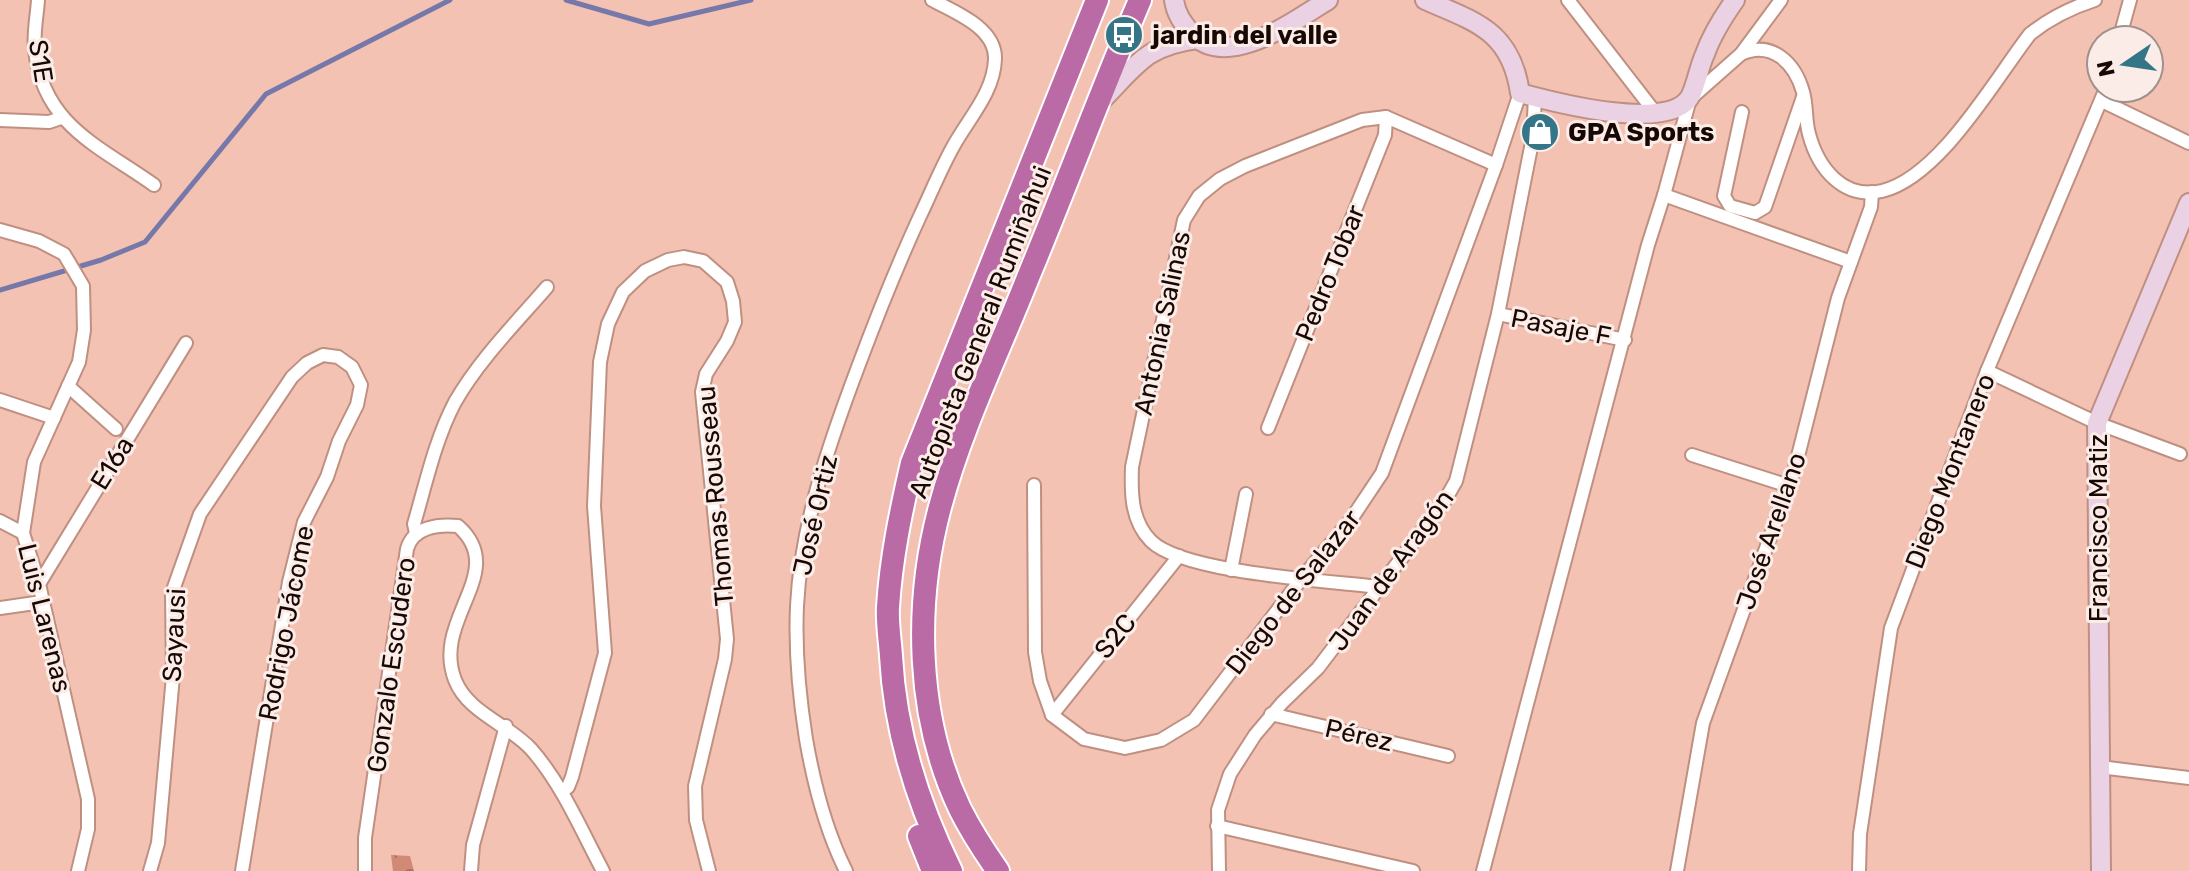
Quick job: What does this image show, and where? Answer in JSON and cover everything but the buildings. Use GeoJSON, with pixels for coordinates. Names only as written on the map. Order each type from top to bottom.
{"type":"FeatureCollection","features":[{"type":"Feature","properties":{"kind":"highway","name":"Autopista General Rumiñahui"},"geometry":{"type":"LineString","coordinates":[[951,871],[932,834],[901,742],[893,688],[888,610],[895,537],[912,463],[1097,0]]}},
{"type":"Feature","properties":{"kind":"highway","name":"Autopista General Rumiñahui"},"geometry":{"type":"LineString","coordinates":[[998,871],[973,834],[959,806],[936,738],[923,640],[931,543],[956,456],[1140,0]]}},
{"type":"Feature","properties":{"kind":"highway"},"geometry":{"type":"LineString","coordinates":[[911,776],[920,841],[933,871]]}},
{"type":"Feature","properties":{"kind":"street","name":"S1E"},"geometry":{"type":"LineString","coordinates":[[38,0],[35,47],[41,85],[61,118]]}},
{"type":"Feature","properties":{"kind":"street","name":"José Ortiz"},"geometry":{"type":"LineString","coordinates":[[846,871],[832,843],[812,774],[798,686],[797,607],[802,556],[813,503],[843,407],[892,276],[954,144],[985,94],[993,71],[995,55],[984,32],[932,0]]}},
{"type":"Feature","properties":{"kind":"street"},"geometry":{"type":"LineString","coordinates":[[1174,0],[1181,21],[1197,39]]}},
{"type":"Feature","properties":{"kind":"street"},"geometry":{"type":"LineString","coordinates":[[1100,101],[1144,57],[1173,42],[1197,39],[1221,47],[1248,44],[1269,36],[1328,0]]}},
{"type":"Feature","properties":{"kind":"street"},"geometry":{"type":"LineString","coordinates":[[1425,0],[1483,25],[1509,54],[1528,95],[1633,114],[1657,115],[1690,99],[1741,54],[1781,0]]}},
{"type":"Feature","properties":{"kind":"street"},"geometry":{"type":"LineString","coordinates":[[1568,0],[1657,115]]}},
{"type":"Feature","properties":{"kind":"street"},"geometry":{"type":"LineString","coordinates":[[1483,871],[1648,245],[1690,99],[1714,33],[1735,0]]}},
{"type":"Feature","properties":{"kind":"street"},"geometry":{"type":"LineString","coordinates":[[1741,54],[1751,49],[1776,53],[1796,74],[1804,94],[1809,135],[1831,178],[1860,193],[1885,191],[1912,175],[1953,139],[2030,34],[2059,14],[2095,0]]}},
{"type":"Feature","properties":{"kind":"street"},"geometry":{"type":"LineString","coordinates":[[2123,24],[2130,0]]}},
{"type":"Feature","properties":{"kind":"street"},"geometry":{"type":"LineString","coordinates":[[1742,112],[1724,196],[1730,206],[1755,213],[1765,207],[1804,94]]}},
{"type":"Feature","properties":{"kind":"street","name":"Diego de Salazar"},"geometry":{"type":"LineString","coordinates":[[1052,715],[1084,739],[1125,748],[1161,740],[1194,720],[1302,578],[1350,521],[1382,473],[1496,165],[1528,95]]}},
{"type":"Feature","properties":{"kind":"street","name":"Juan de Aragón"},"geometry":{"type":"LineString","coordinates":[[1219,871],[1217,826],[1223,791],[1230,774],[1271,714],[1318,668],[1451,493],[1456,481],[1498,314],[1533,137],[1528,95]]}},
{"type":"Feature","properties":{"kind":"street","name":"Diego Montanero"},"geometry":{"type":"LineString","coordinates":[[1859,871],[1862,819],[1891,628],[1987,371],[2100,104]]}},
{"type":"Feature","properties":{"kind":"street"},"geometry":{"type":"LineString","coordinates":[[2121,104],[2189,143]]}},
{"type":"Feature","properties":{"kind":"street"},"geometry":{"type":"LineString","coordinates":[[1386,117],[1496,165]]}},
{"type":"Feature","properties":{"kind":"street","name":"Pedro Tobar"},"geometry":{"type":"LineString","coordinates":[[1268,428],[1385,135],[1386,117]]}},
{"type":"Feature","properties":{"kind":"street","name":"Antonia Salinas"},"geometry":{"type":"LineString","coordinates":[[1378,587],[1231,570],[1162,551],[1145,534],[1133,508],[1131,490],[1132,467],[1184,220],[1199,196],[1232,172],[1362,120],[1386,117]]}},
{"type":"Feature","properties":{"kind":"street"},"geometry":{"type":"LineString","coordinates":[[0,120],[49,122],[61,118],[154,185]]}},
{"type":"Feature","properties":{"kind":"street","name":"José Arellano"},"geometry":{"type":"LineString","coordinates":[[1677,871],[1703,723],[1789,486],[1838,298],[1871,207],[1872,192]]}},
{"type":"Feature","properties":{"kind":"street"},"geometry":{"type":"LineString","coordinates":[[1664,195],[1851,262]]}},
{"type":"Feature","properties":{"kind":"street","name":"Francisco Matiz"},"geometry":{"type":"LineString","coordinates":[[2101,871],[2097,423],[2189,203]]}},
{"type":"Feature","properties":{"kind":"street","name":"Luis Larenas"},"geometry":{"type":"LineString","coordinates":[[0,230],[39,241],[64,254],[83,286],[84,330],[79,362],[34,462],[23,533],[39,584],[88,799],[88,829],[78,871]]}},
{"type":"Feature","properties":{"kind":"street","name":"Thomas Rousseau"},"geometry":{"type":"LineString","coordinates":[[562,792],[572,777],[605,653],[594,506],[600,362],[608,324],[623,292],[645,271],[676,258],[703,261],[727,282],[735,322],[702,382],[727,639],[695,786],[696,820],[709,871]]}},
{"type":"Feature","properties":{"kind":"street"},"geometry":{"type":"LineString","coordinates":[[416,533],[414,524],[438,440],[456,402],[477,368],[547,287]]}},
{"type":"Feature","properties":{"kind":"street","name":"Pasaje F"},"geometry":{"type":"LineString","coordinates":[[1498,314],[1625,340]]}},
{"type":"Feature","properties":{"kind":"street","name":"E16a"},"geometry":{"type":"LineString","coordinates":[[39,584],[186,343]]}},
{"type":"Feature","properties":{"kind":"street","name":"Sayausi"},"geometry":{"type":"LineString","coordinates":[[150,871],[158,843],[173,676],[172,593],[200,514],[292,377],[307,363],[323,355],[338,357],[352,367],[361,385]]}},
{"type":"Feature","properties":{"kind":"street"},"geometry":{"type":"LineString","coordinates":[[1987,371],[2097,423],[2180,454]]}},
{"type":"Feature","properties":{"kind":"street","name":"Rodrigo Jácome"},"geometry":{"type":"LineString","coordinates":[[242,871],[289,582],[304,522],[357,405],[361,385]]}},
{"type":"Feature","properties":{"kind":"street"},"geometry":{"type":"LineString","coordinates":[[68,386],[116,429]]}},
{"type":"Feature","properties":{"kind":"street"},"geometry":{"type":"LineString","coordinates":[[0,400],[54,418]]}},
{"type":"Feature","properties":{"kind":"street"},"geometry":{"type":"LineString","coordinates":[[1692,455],[1789,486]]}},
{"type":"Feature","properties":{"kind":"street"},"geometry":{"type":"LineString","coordinates":[[1034,485],[1035,652],[1040,681],[1052,715]]}},
{"type":"Feature","properties":{"kind":"street"},"geometry":{"type":"LineString","coordinates":[[1231,570],[1246,494]]}},
{"type":"Feature","properties":{"kind":"street"},"geometry":{"type":"LineString","coordinates":[[0,521],[23,533]]}},
{"type":"Feature","properties":{"kind":"street","name":"Gonzalo Escudero"},"geometry":{"type":"LineString","coordinates":[[365,871],[365,838],[407,549],[416,533],[443,524],[458,526],[476,546],[477,564],[473,584],[456,619],[450,644],[450,665],[455,683],[467,700],[482,713],[506,726],[532,750],[562,792],[603,871]]}},
{"type":"Feature","properties":{"kind":"street","name":"S2C"},"geometry":{"type":"LineString","coordinates":[[1052,715],[1179,556]]}},
{"type":"Feature","properties":{"kind":"street"},"geometry":{"type":"LineString","coordinates":[[0,608],[42,602]]}},
{"type":"Feature","properties":{"kind":"street","name":"Pérez"},"geometry":{"type":"LineString","coordinates":[[1271,714],[1448,756]]}},
{"type":"Feature","properties":{"kind":"street"},"geometry":{"type":"LineString","coordinates":[[471,871],[473,845],[506,726]]}},
{"type":"Feature","properties":{"kind":"street"},"geometry":{"type":"LineString","coordinates":[[2100,767],[2189,778]]}},
{"type":"Feature","properties":{"kind":"street"},"geometry":{"type":"LineString","coordinates":[[1217,826],[1413,871]]}},
{"type":"Feature","properties":{"kind":"green space"},"geometry":{"type":"Polygon","coordinates":[[[391,855],[410,856],[414,871],[393,871],[391,855]]]}},
{"type":"Feature","properties":{"kind":"waterway"},"geometry":{"type":"LineString","coordinates":[[0,290],[101,260],[145,242],[266,94],[450,0]]}},
{"type":"Feature","properties":{"kind":"waterway"},"geometry":{"type":"LineString","coordinates":[[566,0],[649,24],[751,0]]}},
{"type":"Feature","properties":{"kind":"place","name":"jardin del valle"},"geometry":{"type":"Point","coordinates":[1124,35]}},
{"type":"Feature","properties":{"kind":"place","name":"GPA Sports"},"geometry":{"type":"Point","coordinates":[1540,132]}}]}
